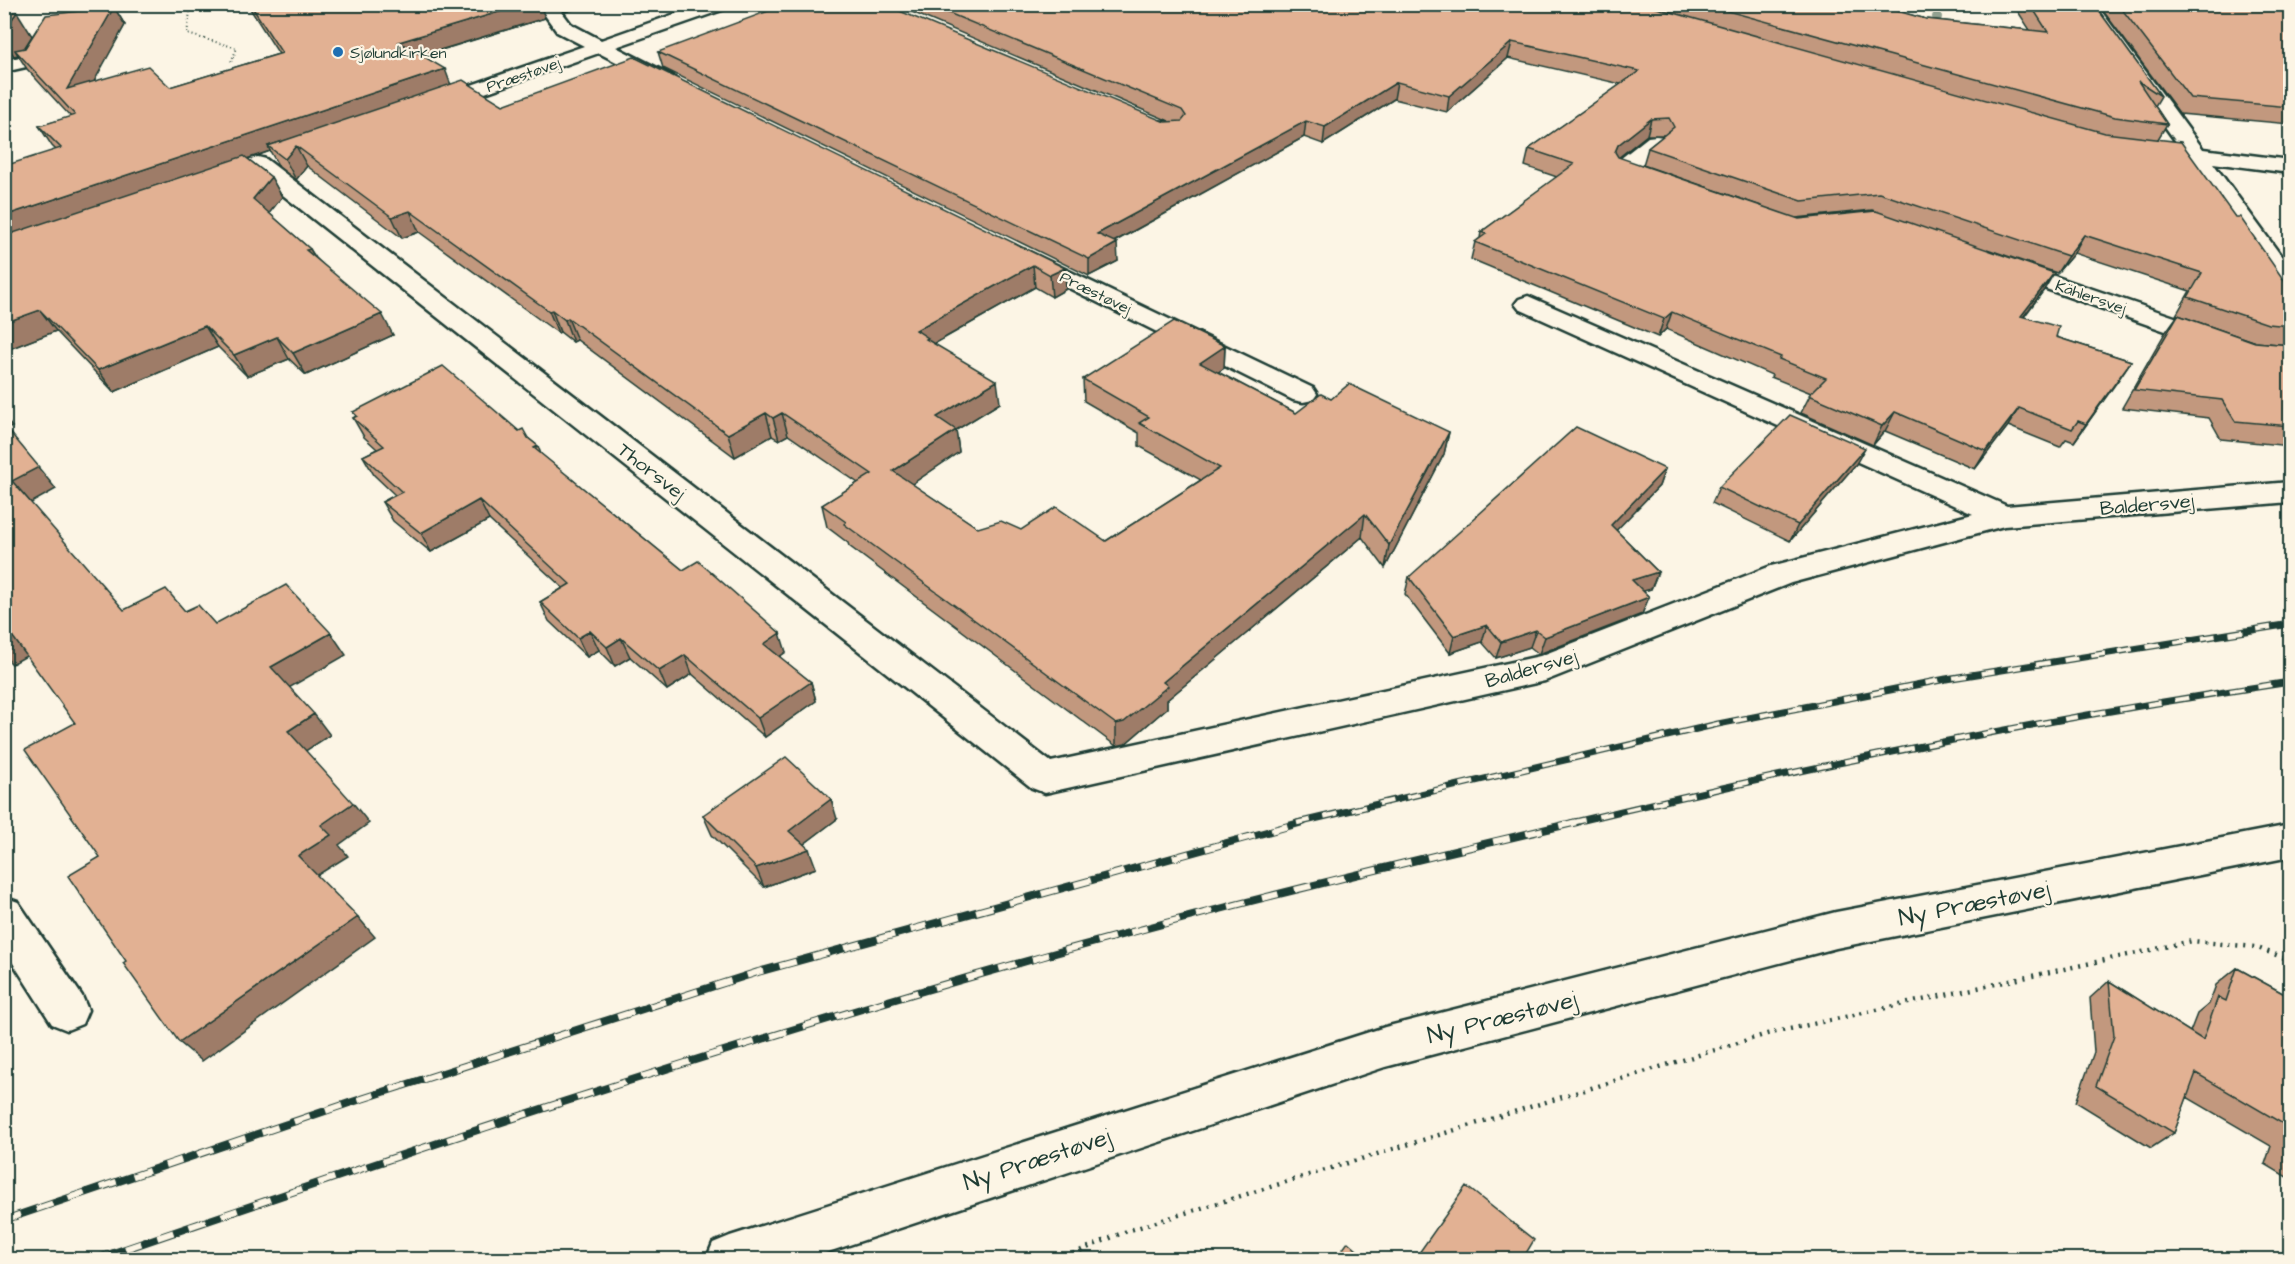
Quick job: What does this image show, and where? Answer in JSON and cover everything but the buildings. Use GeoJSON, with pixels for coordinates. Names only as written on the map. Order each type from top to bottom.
{"type":"FeatureCollection","features":[{"type":"Feature","properties":{"kind":"street"},"geometry":{"type":"LineString","coordinates":[[546,4],[564,28],[684,89]]}},
{"type":"Feature","properties":{"kind":"street","name":"Præstøvej"},"geometry":{"type":"LineString","coordinates":[[419,109],[722,4]]}},
{"type":"Feature","properties":{"kind":"street"},"geometry":{"type":"LineString","coordinates":[[2086,4],[2290,284]]}},
{"type":"Feature","properties":{"kind":"street"},"geometry":{"type":"LineString","coordinates":[[4,66],[28,61],[50,26]]}},
{"type":"Feature","properties":{"kind":"street"},"geometry":{"type":"LineString","coordinates":[[1656,142],[1623,168],[1680,188]]}},
{"type":"Feature","properties":{"kind":"street"},"geometry":{"type":"LineString","coordinates":[[2127,146],[2290,166]]}},
{"type":"Feature","properties":{"kind":"street","name":"Thorsvej"},"geometry":{"type":"LineString","coordinates":[[258,164],[1045,778]]}},
{"type":"Feature","properties":{"kind":"street","name":"Præstøvej"},"geometry":{"type":"LineString","coordinates":[[1002,246],[1303,394]]}},
{"type":"Feature","properties":{"kind":"street","name":"Kählersvej"},"geometry":{"type":"LineString","coordinates":[[1983,258],[2252,352],[2290,354]]}},
{"type":"Feature","properties":{"kind":"street","name":"Baldersvej"},"geometry":{"type":"LineString","coordinates":[[1528,304],[2004,516]]}},
{"type":"Feature","properties":{"kind":"street","name":"Baldersvej"},"geometry":{"type":"LineString","coordinates":[[1045,778],[1545,668],[1782,574],[2004,516],[2290,492]]}},
{"type":"Feature","properties":{"kind":"street","name":"Ny Præstøvej"},"geometry":{"type":"LineString","coordinates":[[730,1260],[1385,1047],[1836,930],[2290,841]]}},
{"type":"Feature","properties":{"kind":"street"},"geometry":{"type":"LineString","coordinates":[[4,914],[68,1010]]}},
{"type":"Feature","properties":{"kind":"path"},"geometry":{"type":"LineString","coordinates":[[191,4],[188,34],[237,48],[231,62]]}},
{"type":"Feature","properties":{"kind":"path"},"geometry":{"type":"LineString","coordinates":[[1058,1260],[1127,1231],[1767,1034],[2193,941],[2232,942],[2277,953],[2290,960]]}},
{"type":"Feature","properties":{"kind":"railway"},"geometry":{"type":"LineString","coordinates":[[1297,823],[1718,724],[1946,679],[2290,624]]}},
{"type":"Feature","properties":{"kind":"railway"},"geometry":{"type":"LineString","coordinates":[[1571,823],[1750,782],[2019,727],[2290,682]]}},
{"type":"Feature","properties":{"kind":"railway"},"geometry":{"type":"LineString","coordinates":[[4,1220],[349,1103],[758,972],[1303,822]]}},
{"type":"Feature","properties":{"kind":"railway"},"geometry":{"type":"LineString","coordinates":[[93,1260],[565,1101],[922,991],[1242,903],[1577,822]]}},
{"type":"Feature","properties":{"kind":"place","name":"Sjølundkirken"},"geometry":{"type":"Point","coordinates":[338,52]}}]}
